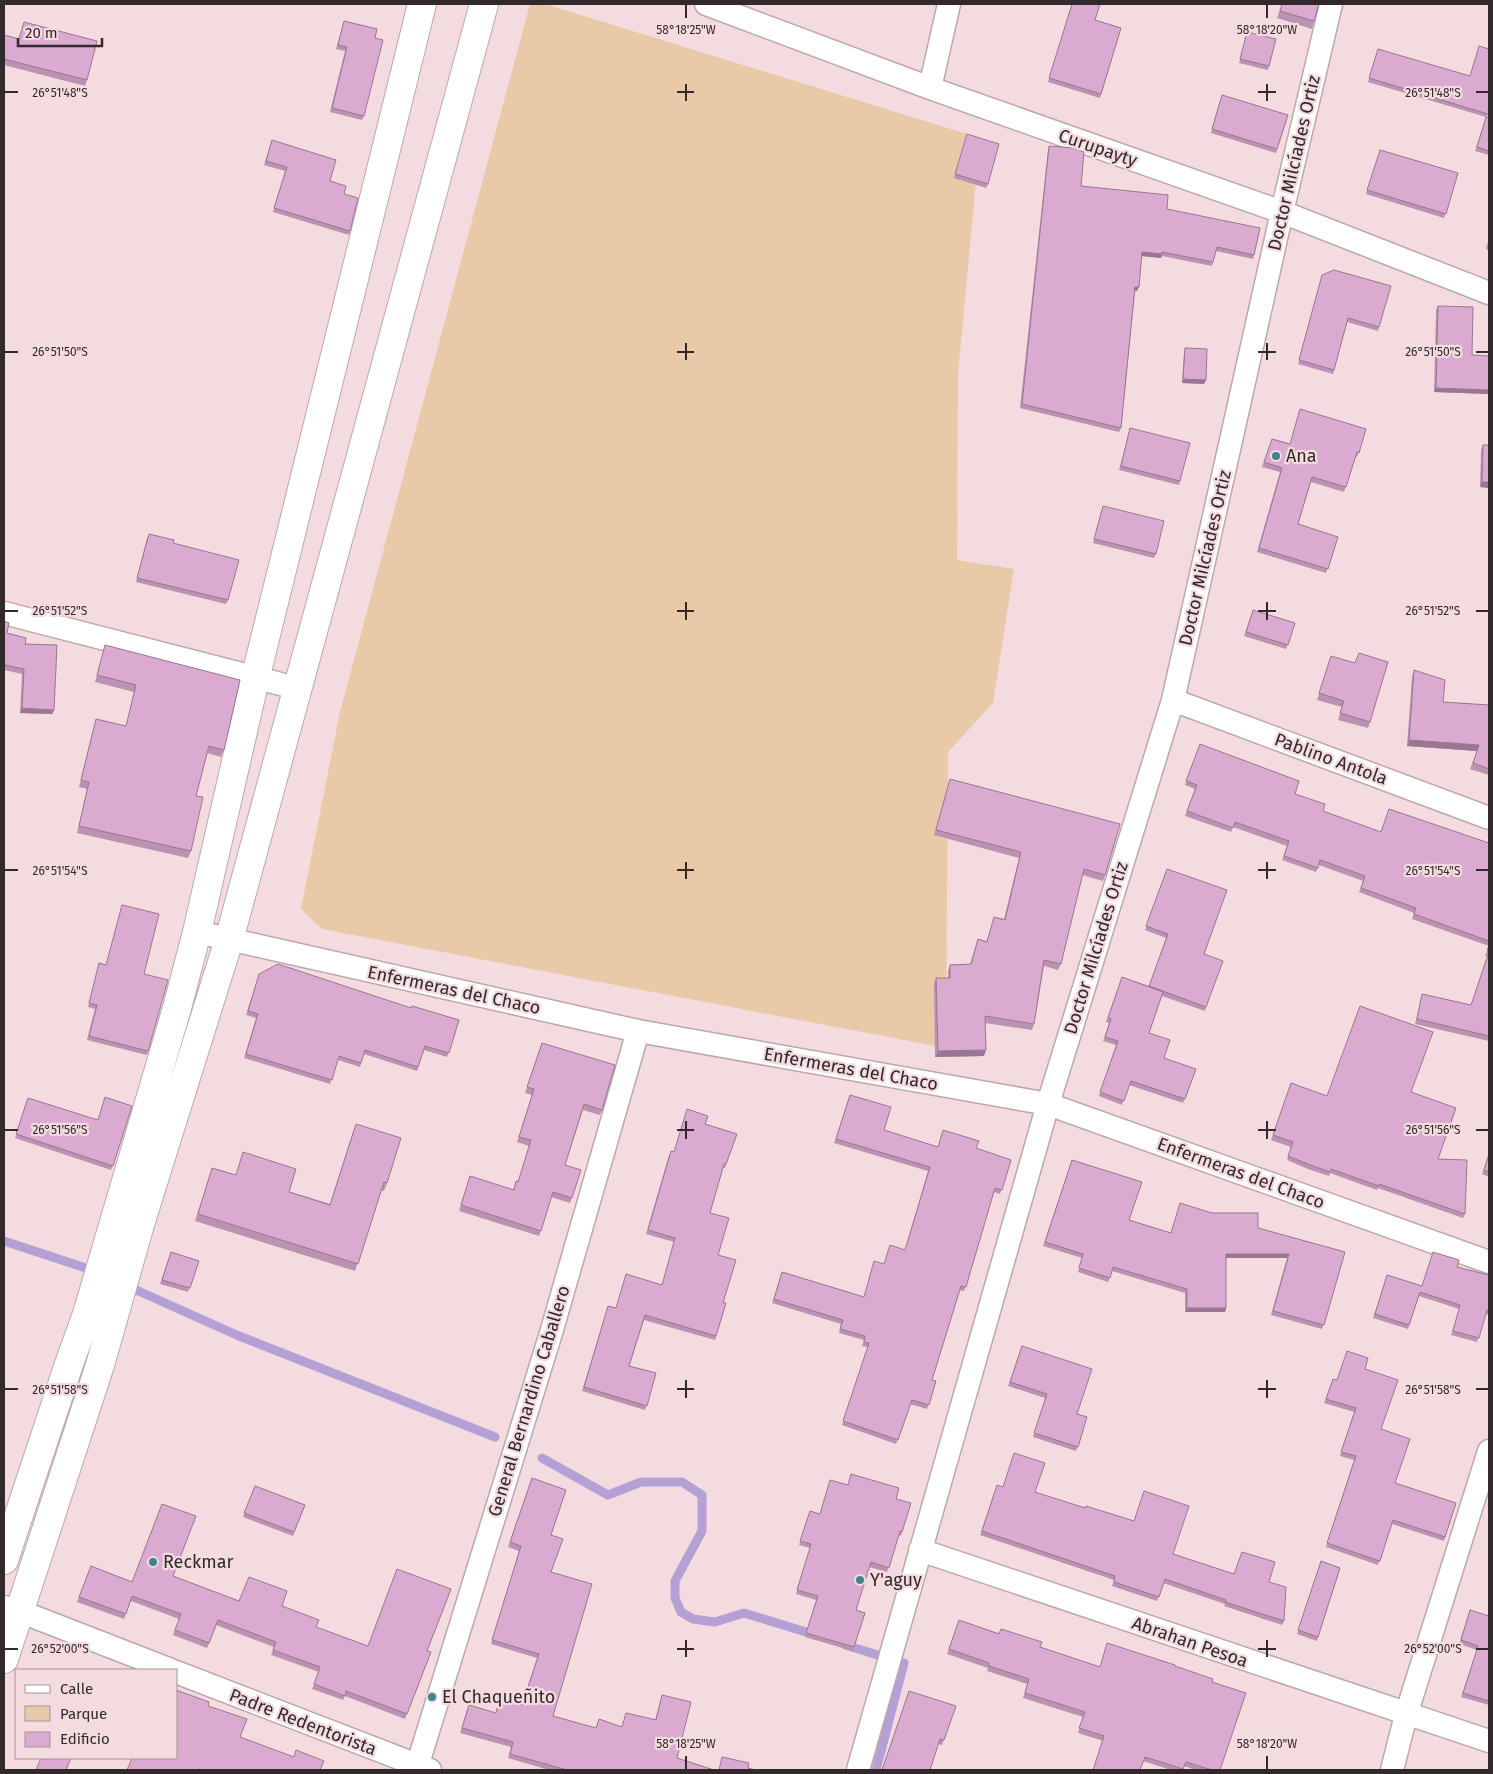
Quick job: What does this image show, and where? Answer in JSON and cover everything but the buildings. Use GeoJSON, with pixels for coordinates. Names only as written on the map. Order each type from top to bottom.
{"type":"FeatureCollection","features":[{"type":"Feature","properties":{"kind":"main road"},"geometry":{"type":"LineString","coordinates":[[4,1560],[69,1364],[88,1314],[178,1008],[255,679],[422,4]]}},
{"type":"Feature","properties":{"kind":"main road"},"geometry":{"type":"LineString","coordinates":[[4,1659],[12,1609],[100,1365],[229,940],[296,688],[484,4]]}},
{"type":"Feature","properties":{"kind":"street","name":"Curupayty"},"geometry":{"type":"LineString","coordinates":[[706,4],[930,88],[1282,212],[1489,293]]}},
{"type":"Feature","properties":{"kind":"street"},"geometry":{"type":"LineString","coordinates":[[930,88],[949,4]]}},
{"type":"Feature","properties":{"kind":"street","name":"Doctor Milcíades Ortiz"},"geometry":{"type":"LineString","coordinates":[[858,1770],[1048,1104],[1173,700],[1282,212],[1331,4]]}},
{"type":"Feature","properties":{"kind":"street"},"geometry":{"type":"LineString","coordinates":[[4,613],[296,688]]}},
{"type":"Feature","properties":{"kind":"street","name":"Pablino Antola"},"geometry":{"type":"LineString","coordinates":[[1173,700],[1489,818]]}},
{"type":"Feature","properties":{"kind":"street","name":"Enfermeras del Chaco"},"geometry":{"type":"LineString","coordinates":[[197,932],[638,1030],[1048,1104],[1489,1262]]}},
{"type":"Feature","properties":{"kind":"street","name":"General Bernardino Caballero"},"geometry":{"type":"LineString","coordinates":[[421,1769],[551,1333],[638,1030]]}},
{"type":"Feature","properties":{"kind":"street"},"geometry":{"type":"LineString","coordinates":[[1392,1770],[1406,1714],[1489,1451]]}},
{"type":"Feature","properties":{"kind":"street","name":"Abrahan Pesoa"},"geometry":{"type":"LineString","coordinates":[[920,1550],[1489,1741]]}},
{"type":"Feature","properties":{"kind":"street"},"geometry":{"type":"LineString","coordinates":[[12,1609],[168,1669]]}},
{"type":"Feature","properties":{"kind":"street","name":"Padre Redentorista"},"geometry":{"type":"LineString","coordinates":[[178,1673],[421,1769]]}},
{"type":"Feature","properties":{"kind":"green space"},"geometry":{"type":"Polygon","coordinates":[[[530,4],[545,4],[980,138],[958,374],[957,560],[1014,569],[993,703],[948,752],[946,1048],[322,929],[301,909],[340,712],[530,4]]]}},
{"type":"Feature","properties":{"kind":"waterway"},"geometry":{"type":"LineString","coordinates":[[4,1241],[98,1272]]}},
{"type":"Feature","properties":{"kind":"waterway"},"geometry":{"type":"LineString","coordinates":[[125,1285],[239,1336],[495,1437]]}},
{"type":"Feature","properties":{"kind":"waterway"},"geometry":{"type":"LineString","coordinates":[[542,1458],[608,1495],[641,1482],[682,1482],[702,1495],[702,1531],[675,1581],[675,1598],[681,1612],[693,1619],[715,1622],[744,1613],[816,1635]]}},
{"type":"Feature","properties":{"kind":"waterway"},"geometry":{"type":"LineString","coordinates":[[845,1645],[904,1663],[876,1770]]}},
{"type":"Feature","properties":{"kind":"place","name":"Ana"},"geometry":{"type":"Point","coordinates":[1276,456]}},
{"type":"Feature","properties":{"kind":"place","name":"Reckmar"},"geometry":{"type":"Point","coordinates":[153,1562]}},
{"type":"Feature","properties":{"kind":"place","name":"Y'aguy"},"geometry":{"type":"Point","coordinates":[860,1580]}},
{"type":"Feature","properties":{"kind":"place","name":"El Chaqueñito"},"geometry":{"type":"Point","coordinates":[432,1697]}}]}
